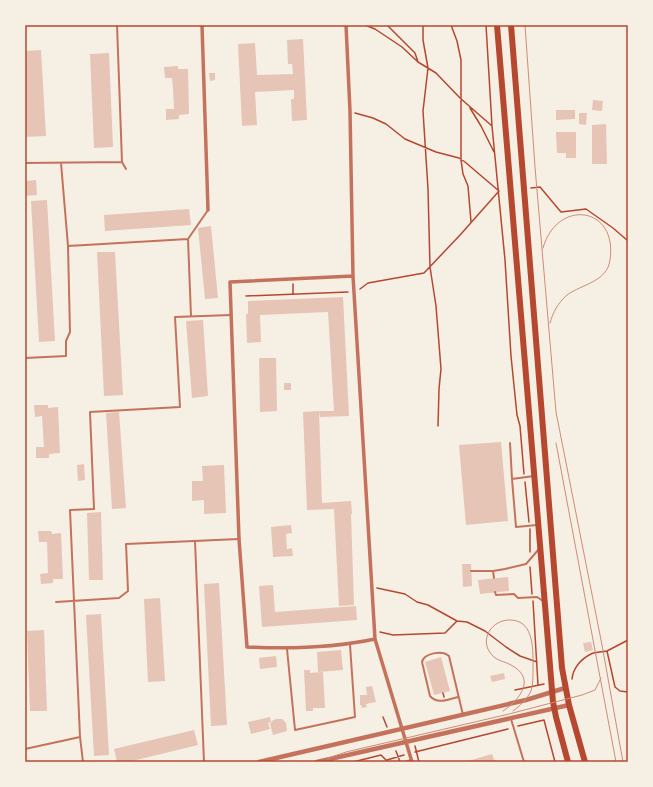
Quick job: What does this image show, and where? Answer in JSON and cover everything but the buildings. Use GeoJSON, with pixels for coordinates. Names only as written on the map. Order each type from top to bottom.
{"type":"FeatureCollection","features":[{"type":"Feature","properties":{"kind":"main road"},"geometry":{"type":"LineString","coordinates":[[497,25],[554,708],[568,762]]}},
{"type":"Feature","properties":{"kind":"main road"},"geometry":{"type":"LineString","coordinates":[[511,25],[561,653],[565,688],[584,762]]}},
{"type":"Feature","properties":{"kind":"street"},"geometry":{"type":"LineString","coordinates":[[202,25],[208,210]]}},
{"type":"Feature","properties":{"kind":"street"},"geometry":{"type":"LineString","coordinates":[[346,25],[350,111],[353,276],[375,639],[412,761]]}},
{"type":"Feature","properties":{"kind":"street"},"geometry":{"type":"LineString","coordinates":[[353,276],[230,282],[238,539],[247,647],[287,649],[350,644],[375,639]]}},
{"type":"Feature","properties":{"kind":"street"},"geometry":{"type":"LineString","coordinates":[[259,762],[463,715],[565,688]]}},
{"type":"Feature","properties":{"kind":"street"},"geometry":{"type":"LineString","coordinates":[[317,762],[569,705]]}},
{"type":"Feature","properties":{"kind":"lane"},"geometry":{"type":"LineString","coordinates":[[117,25],[122,162],[126,169]]}},
{"type":"Feature","properties":{"kind":"lane"},"geometry":{"type":"LineString","coordinates":[[25,163],[122,162]]}},
{"type":"Feature","properties":{"kind":"lane"},"geometry":{"type":"LineString","coordinates":[[25,358],[66,356],[66,341],[70,332],[68,246],[61,163]]}},
{"type":"Feature","properties":{"kind":"lane"},"geometry":{"type":"LineString","coordinates":[[192,317],[188,239],[208,210]]}},
{"type":"Feature","properties":{"kind":"lane"},"geometry":{"type":"LineString","coordinates":[[68,246],[188,239]]}},
{"type":"Feature","properties":{"kind":"lane"},"geometry":{"type":"LineString","coordinates":[[83,762],[80,738],[70,510],[94,509],[90,412],[180,407],[175,317],[231,315]]}},
{"type":"Feature","properties":{"kind":"lane"},"geometry":{"type":"LineString","coordinates":[[510,443],[516,527],[539,525]]}},
{"type":"Feature","properties":{"kind":"lane"},"geometry":{"type":"LineString","coordinates":[[512,479],[535,476]]}},
{"type":"Feature","properties":{"kind":"lane"},"geometry":{"type":"LineString","coordinates":[[56,602],[119,598],[128,591],[126,544],[238,539]]}},
{"type":"Feature","properties":{"kind":"lane"},"geometry":{"type":"LineString","coordinates":[[195,541],[204,762]]}},
{"type":"Feature","properties":{"kind":"lane"},"geometry":{"type":"LineString","coordinates":[[471,571],[493,571],[526,564],[541,547]]}},
{"type":"Feature","properties":{"kind":"lane"},"geometry":{"type":"LineString","coordinates":[[493,571],[494,578]]}},
{"type":"Feature","properties":{"kind":"lane"},"geometry":{"type":"LineString","coordinates":[[495,592],[496,595],[514,594],[518,598],[537,597],[546,603]]}},
{"type":"Feature","properties":{"kind":"lane"},"geometry":{"type":"LineString","coordinates":[[287,649],[295,730],[355,716],[350,644]]}},
{"type":"Feature","properties":{"kind":"lane"},"geometry":{"type":"LineString","coordinates":[[458,697],[438,701],[430,696],[422,662],[422,659],[425,656],[441,652],[449,656],[463,715]]}},
{"type":"Feature","properties":{"kind":"lane"},"geometry":{"type":"LineString","coordinates":[[511,718],[524,762]]}},
{"type":"Feature","properties":{"kind":"lane"},"geometry":{"type":"LineString","coordinates":[[25,749],[80,738]]}},
{"type":"Feature","properties":{"kind":"lane"},"geometry":{"type":"LineString","coordinates":[[405,762],[412,761]]}},
{"type":"Feature","properties":{"kind":"path"},"geometry":{"type":"LineString","coordinates":[[364,25],[375,29],[402,47],[418,62],[436,73],[460,98],[492,126]]}},
{"type":"Feature","properties":{"kind":"path"},"geometry":{"type":"LineString","coordinates":[[387,25],[415,53],[418,62]]}},
{"type":"Feature","properties":{"kind":"path"},"geometry":{"type":"LineString","coordinates":[[423,25],[423,40],[428,68],[423,111],[426,148],[430,267],[436,306],[441,369],[438,426]]}},
{"type":"Feature","properties":{"kind":"path"},"geometry":{"type":"LineString","coordinates":[[451,25],[457,41],[461,60],[461,160],[463,174],[468,186],[471,222]]}},
{"type":"Feature","properties":{"kind":"path"},"geometry":{"type":"LineString","coordinates":[[486,25],[492,126],[499,191],[511,356],[530,526],[530,576],[533,597],[538,685]]}},
{"type":"Feature","properties":{"kind":"path"},"geometry":{"type":"LineString","coordinates":[[469,106],[482,126],[495,153]]}},
{"type":"Feature","properties":{"kind":"path"},"geometry":{"type":"LineString","coordinates":[[354,112],[386,124],[405,139],[461,160],[499,191]]}},
{"type":"Feature","properties":{"kind":"path"},"geometry":{"type":"LineString","coordinates":[[529,188],[540,187],[561,212],[586,209],[613,228],[628,241]]}},
{"type":"Feature","properties":{"kind":"path"},"geometry":{"type":"LineString","coordinates":[[246,296],[354,292],[368,283],[424,273],[499,191]]}},
{"type":"Feature","properties":{"kind":"path"},"geometry":{"type":"LineString","coordinates":[[292,279],[293,294]]}},
{"type":"Feature","properties":{"kind":"path"},"geometry":{"type":"LineString","coordinates":[[377,588],[405,594],[417,602],[428,605],[457,620],[467,622],[485,631],[520,656],[537,662]]}},
{"type":"Feature","properties":{"kind":"path"},"geometry":{"type":"LineString","coordinates":[[380,632],[394,635],[445,633],[457,620]]}},
{"type":"Feature","properties":{"kind":"path"},"geometry":{"type":"LineString","coordinates":[[564,681],[572,679],[572,672],[574,668],[591,654],[607,651],[628,640]]}},
{"type":"Feature","properties":{"kind":"path"},"geometry":{"type":"LineString","coordinates":[[607,651],[615,687],[620,691],[627,692]]}},
{"type":"Feature","properties":{"kind":"path"},"geometry":{"type":"LineString","coordinates":[[515,690],[552,683]]}},
{"type":"Feature","properties":{"kind":"path"},"geometry":{"type":"LineString","coordinates":[[354,762],[380,756],[388,761],[544,720],[555,762]]}},
{"type":"Feature","properties":{"kind":"path"},"geometry":{"type":"LineString","coordinates":[[399,757],[400,762]]}},
{"type":"Feature","properties":{"kind":"tram line"},"geometry":{"type":"LineString","coordinates":[[525,25],[535,167],[556,412],[602,645],[623,762]]}},
{"type":"Feature","properties":{"kind":"tram line"},"geometry":{"type":"LineString","coordinates":[[543,248],[550,232],[560,221],[572,216],[585,215],[596,219],[605,228],[610,242],[610,260],[604,273],[593,282],[567,295],[556,308],[550,323]]}},
{"type":"Feature","properties":{"kind":"tram line"},"geometry":{"type":"LineString","coordinates":[[556,443],[616,762]]}},
{"type":"Feature","properties":{"kind":"tram line"},"geometry":{"type":"LineString","coordinates":[[503,711],[520,695],[524,682],[523,676],[519,670],[496,659],[488,649],[486,643],[489,632],[493,627],[498,623],[511,620],[519,622],[525,626],[529,632],[533,655],[533,681],[531,691],[523,702],[513,711]]}},
{"type":"Feature","properties":{"kind":"tram line"},"geometry":{"type":"LineString","coordinates":[[325,762],[331,757],[346,752],[509,714],[582,695],[595,690],[601,678]]}}]}
